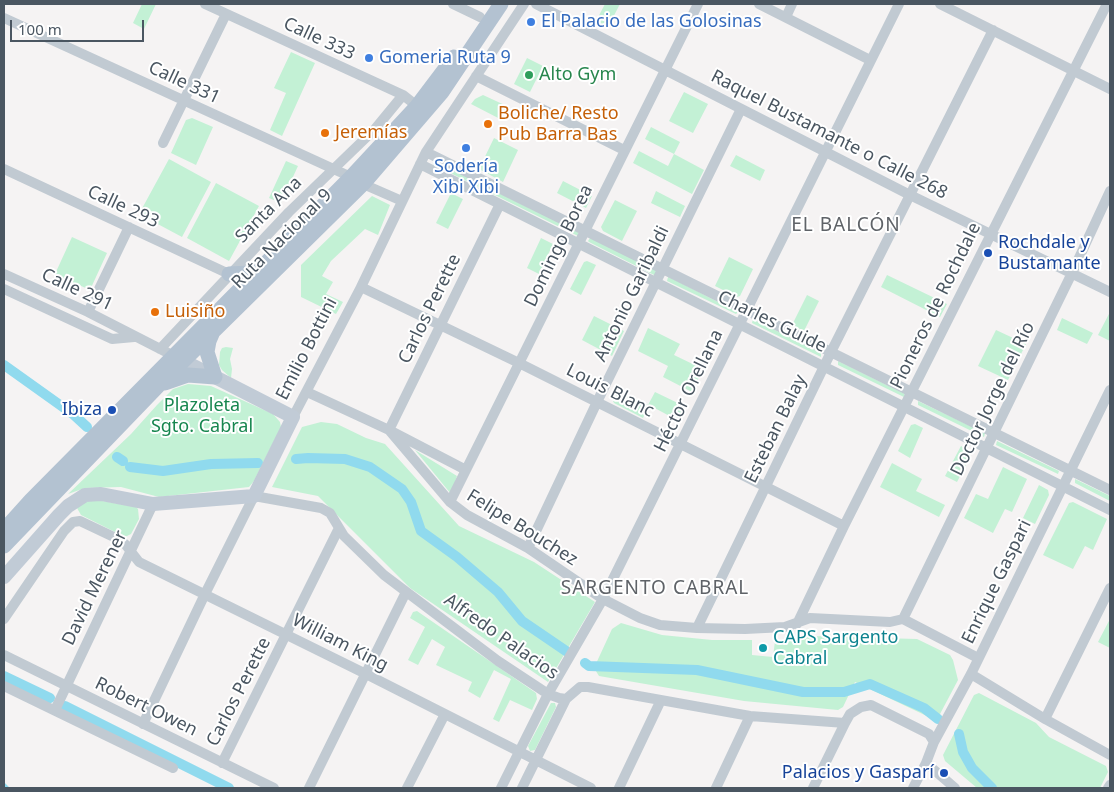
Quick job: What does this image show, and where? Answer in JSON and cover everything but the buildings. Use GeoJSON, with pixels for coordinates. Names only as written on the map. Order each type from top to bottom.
{"type":"FeatureCollection","features":[{"type":"Feature","properties":{"kind":"main road","name":"Ruta Nacional 9"},"geometry":{"type":"LineString","coordinates":[[4,530],[37,493],[179,358],[260,269],[357,180],[451,62],[489,4]]}},
{"type":"Feature","properties":{"kind":"main road","name":"Ruta Nacional 9"},"geometry":{"type":"LineString","coordinates":[[4,546],[158,386],[179,358],[213,333],[442,92],[501,4]]}},
{"type":"Feature","properties":{"kind":"main road"},"geometry":{"type":"LineString","coordinates":[[229,274],[251,273],[260,269]]}},
{"type":"Feature","properties":{"kind":"main road"},"geometry":{"type":"LineString","coordinates":[[158,386],[183,376],[215,377],[207,352],[208,341],[213,333]]}},
{"type":"Feature","properties":{"kind":"street","name":"Calle 333"},"geometry":{"type":"LineString","coordinates":[[206,4],[403,95],[417,106]]}},
{"type":"Feature","properties":{"kind":"street"},"geometry":{"type":"LineString","coordinates":[[453,4],[480,17]]}},
{"type":"Feature","properties":{"kind":"street","name":"Emilio Bottini"},"geometry":{"type":"LineString","coordinates":[[143,724],[205,594],[293,417],[361,287],[426,152],[524,4]]}},
{"type":"Feature","properties":{"kind":"street","name":"Raquel Bustamante o Calle 268"},"geometry":{"type":"LineString","coordinates":[[536,4],[910,195],[1110,292]]}},
{"type":"Feature","properties":{"kind":"street","name":"Domingo Borea"},"geometry":{"type":"LineString","coordinates":[[450,502],[698,4]]}},
{"type":"Feature","properties":{"kind":"street"},"geometry":{"type":"LineString","coordinates":[[759,4],[870,60]]}},
{"type":"Feature","properties":{"kind":"street"},"geometry":{"type":"LineString","coordinates":[[786,17],[792,4]]}},
{"type":"Feature","properties":{"kind":"street","name":"Héctor Orellana"},"geometry":{"type":"LineString","coordinates":[[501,788],[548,694],[603,599],[681,445],[824,151],[899,4]]}},
{"type":"Feature","properties":{"kind":"street"},"geometry":{"type":"LineString","coordinates":[[940,4],[1110,89]]}},
{"type":"Feature","properties":{"kind":"street","name":"Pioneros de Rochdale"},"geometry":{"type":"LineString","coordinates":[[797,624],[990,234],[1107,4]]}},
{"type":"Feature","properties":{"kind":"street"},"geometry":{"type":"LineString","coordinates":[[163,143],[226,14]]}},
{"type":"Feature","properties":{"kind":"street","name":"Calle 331"},"geometry":{"type":"LineString","coordinates":[[4,18],[402,201]]}},
{"type":"Feature","properties":{"kind":"street","name":"Esteban Balay"},"geometry":{"type":"LineString","coordinates":[[697,628],[824,366],[993,30]]}},
{"type":"Feature","properties":{"kind":"street"},"geometry":{"type":"LineString","coordinates":[[476,76],[624,150]]}},
{"type":"Feature","properties":{"kind":"street","name":"Santa Ana"},"geometry":{"type":"LineString","coordinates":[[160,349],[229,274],[375,129],[403,95]]}},
{"type":"Feature","properties":{"kind":"street","name":"Antonio Garibaldi"},"geometry":{"type":"LineString","coordinates":[[528,548],[596,402],[664,268],[741,109]]}},
{"type":"Feature","properties":{"kind":"street","name":"Charles Guide"},"geometry":{"type":"LineString","coordinates":[[426,152],[1110,490]]}},
{"type":"Feature","properties":{"kind":"street","name":"Charles Guide"},"geometry":{"type":"LineString","coordinates":[[420,164],[1110,510]]}},
{"type":"Feature","properties":{"kind":"street","name":"Calle 293"},"geometry":{"type":"LineString","coordinates":[[4,169],[229,274]]}},
{"type":"Feature","properties":{"kind":"street","name":"Doctor Jorge del Río"},"geometry":{"type":"LineString","coordinates":[[903,619],[1110,192]]}},
{"type":"Feature","properties":{"kind":"street","name":"Carlos Perette"},"geometry":{"type":"LineString","coordinates":[[389,430],[500,204]]}},
{"type":"Feature","properties":{"kind":"street"},"geometry":{"type":"LineString","coordinates":[[88,312],[129,227]]}},
{"type":"Feature","properties":{"kind":"street","name":"Calle 291"},"geometry":{"type":"LineString","coordinates":[[4,274],[88,312],[179,358]]}},
{"type":"Feature","properties":{"kind":"street","name":"Louis Blanc"},"geometry":{"type":"LineString","coordinates":[[361,287],[518,363],[844,526]]}},
{"type":"Feature","properties":{"kind":"street","name":"Calle 291"},"geometry":{"type":"LineString","coordinates":[[4,289],[112,339],[135,336]]}},
{"type":"Feature","properties":{"kind":"street"},"geometry":{"type":"LineString","coordinates":[[179,358],[293,417]]}},
{"type":"Feature","properties":{"kind":"street","name":"Enrique Gaspari"},"geometry":{"type":"LineString","coordinates":[[913,788],[934,742],[971,674],[1110,390]]}},
{"type":"Feature","properties":{"kind":"street","name":"Felipe Bouchez"},"geometry":{"type":"LineString","coordinates":[[307,392],[389,430],[450,502],[467,515],[528,548],[603,599],[634,615],[660,625],[745,629],[785,627],[810,618],[890,622],[903,619]]}},
{"type":"Feature","properties":{"kind":"street"},"geometry":{"type":"LineString","coordinates":[[389,430],[466,470]]}},
{"type":"Feature","properties":{"kind":"street","name":"Alfredo Palacios"},"geometry":{"type":"LineString","coordinates":[[4,577],[59,515],[68,506],[85,495],[101,494],[153,504],[254,496],[321,508],[330,513],[339,528],[371,564],[498,662],[548,694],[566,699],[580,687],[750,716],[845,723]]}},
{"type":"Feature","properties":{"kind":"street","name":"David Merener"},"geometry":{"type":"LineString","coordinates":[[55,710],[153,504]]}},
{"type":"Feature","properties":{"kind":"street","name":"William King"},"geometry":{"type":"LineString","coordinates":[[4,619],[64,531],[73,522],[80,521],[118,539],[131,551],[139,562],[591,788]]}},
{"type":"Feature","properties":{"kind":"street","name":"Carlos Perette"},"geometry":{"type":"LineString","coordinates":[[222,763],[339,528]]}},
{"type":"Feature","properties":{"kind":"street"},"geometry":{"type":"LineString","coordinates":[[1045,719],[1110,588]]}},
{"type":"Feature","properties":{"kind":"street"},"geometry":{"type":"LineString","coordinates":[[308,788],[406,592]]}},
{"type":"Feature","properties":{"kind":"street"},"geometry":{"type":"LineString","coordinates":[[903,619],[978,658]]}},
{"type":"Feature","properties":{"kind":"street","name":"Robert Owen"},"geometry":{"type":"LineString","coordinates":[[4,655],[274,788]]}},
{"type":"Feature","properties":{"kind":"street"},"geometry":{"type":"LineString","coordinates":[[971,674],[1045,719],[1110,755]]}},
{"type":"Feature","properties":{"kind":"street"},"geometry":{"type":"LineString","coordinates":[[4,686],[173,768]]}},
{"type":"Feature","properties":{"kind":"street"},"geometry":{"type":"LineString","coordinates":[[522,788],[566,699]]}},
{"type":"Feature","properties":{"kind":"street"},"geometry":{"type":"LineString","coordinates":[[619,788],[661,700]]}},
{"type":"Feature","properties":{"kind":"street"},"geometry":{"type":"LineString","coordinates":[[814,788],[850,714],[861,707],[871,705],[929,734],[934,742]]}},
{"type":"Feature","properties":{"kind":"street"},"geometry":{"type":"LineString","coordinates":[[407,788],[445,714]]}},
{"type":"Feature","properties":{"kind":"street"},"geometry":{"type":"LineString","coordinates":[[716,788],[750,716]]}},
{"type":"Feature","properties":{"kind":"street"},"geometry":{"type":"LineString","coordinates":[[926,763],[955,788]]}},
{"type":"Feature","properties":{"kind":"green space"},"geometry":{"type":"Polygon","coordinates":[[[142,4],[156,4],[144,29],[133,23],[142,4]]]}},
{"type":"Feature","properties":{"kind":"green space"},"geometry":{"type":"Polygon","coordinates":[[[605,4],[620,4],[607,29],[595,23],[605,4]]]}},
{"type":"Feature","properties":{"kind":"green space"},"geometry":{"type":"Polygon","coordinates":[[[291,52],[315,63],[282,136],[270,130],[286,93],[274,88],[291,52]]]}},
{"type":"Feature","properties":{"kind":"green space","name":"Alto Gym"},"geometry":{"type":"Polygon","coordinates":[[[527,58],[543,66],[530,92],[514,84],[527,58]]]}},
{"type":"Feature","properties":{"kind":"green space"},"geometry":{"type":"Polygon","coordinates":[[[684,92],[708,104],[693,133],[669,121],[684,92]]]}},
{"type":"Feature","properties":{"kind":"green space"},"geometry":{"type":"Polygon","coordinates":[[[483,95],[509,107],[502,120],[471,104],[475,99],[483,95]]]}},
{"type":"Feature","properties":{"kind":"green space"},"geometry":{"type":"Polygon","coordinates":[[[192,118],[213,127],[196,165],[171,153],[186,120],[192,118]]]}},
{"type":"Feature","properties":{"kind":"green space"},"geometry":{"type":"Polygon","coordinates":[[[651,127],[680,142],[674,154],[645,139],[651,127]]]}},
{"type":"Feature","properties":{"kind":"green space"},"geometry":{"type":"Polygon","coordinates":[[[494,138],[518,150],[503,182],[479,169],[494,138]]]}},
{"type":"Feature","properties":{"kind":"green space"},"geometry":{"type":"Polygon","coordinates":[[[639,151],[668,166],[674,154],[704,170],[692,194],[633,163],[639,151]]]}},
{"type":"Feature","properties":{"kind":"green space"},"geometry":{"type":"Polygon","coordinates":[[[736,155],[765,170],[760,181],[730,166],[736,155]]]}},
{"type":"Feature","properties":{"kind":"green space"},"geometry":{"type":"Polygon","coordinates":[[[169,159],[211,182],[182,237],[139,214],[169,159]]]}},
{"type":"Feature","properties":{"kind":"green space"},"geometry":{"type":"Polygon","coordinates":[[[286,161],[298,166],[281,203],[269,198],[286,161]]]}},
{"type":"Feature","properties":{"kind":"green space"},"geometry":{"type":"Polygon","coordinates":[[[434,161],[578,232],[578,236],[434,165],[434,161]]]}},
{"type":"Feature","properties":{"kind":"green space"},"geometry":{"type":"Polygon","coordinates":[[[563,181],[592,196],[586,208],[557,193],[563,181]]]}},
{"type":"Feature","properties":{"kind":"green space"},"geometry":{"type":"Polygon","coordinates":[[[216,183],[259,206],[229,261],[187,238],[216,183]]]}},
{"type":"Feature","properties":{"kind":"green space"},"geometry":{"type":"Polygon","coordinates":[[[656,191],[685,206],[680,217],[651,203],[656,191]]]}},
{"type":"Feature","properties":{"kind":"green space"},"geometry":{"type":"Polygon","coordinates":[[[451,193],[463,199],[448,229],[436,223],[451,193]]]}},
{"type":"Feature","properties":{"kind":"green space"},"geometry":{"type":"Polygon","coordinates":[[[372,196],[390,205],[378,235],[365,229],[331,261],[322,276],[333,282],[326,294],[343,302],[336,314],[301,297],[301,265],[372,196]]]}},
{"type":"Feature","properties":{"kind":"green space"},"geometry":{"type":"Polygon","coordinates":[[[615,200],[637,211],[622,241],[603,231],[601,227],[615,200]]]}},
{"type":"Feature","properties":{"kind":"green space"},"geometry":{"type":"Polygon","coordinates":[[[72,237],[107,253],[90,290],[55,274],[72,237]]]}},
{"type":"Feature","properties":{"kind":"green space"},"geometry":{"type":"Polygon","coordinates":[[[541,238],[553,244],[539,274],[527,268],[541,238]]]}},
{"type":"Feature","properties":{"kind":"green space"},"geometry":{"type":"Polygon","coordinates":[[[590,238],[658,271],[656,276],[589,242],[590,238]]]}},
{"type":"Feature","properties":{"kind":"green space"},"geometry":{"type":"Polygon","coordinates":[[[729,257],[753,269],[740,296],[737,297],[715,286],[729,257]]]}},
{"type":"Feature","properties":{"kind":"green space"},"geometry":{"type":"Polygon","coordinates":[[[587,261],[596,265],[581,295],[570,289],[584,262],[587,261]]]}},
{"type":"Feature","properties":{"kind":"green space"},"geometry":{"type":"Polygon","coordinates":[[[887,275],[947,304],[940,317],[881,287],[887,275]]]}},
{"type":"Feature","properties":{"kind":"green space"},"geometry":{"type":"Polygon","coordinates":[[[668,277],[738,312],[736,314],[667,281],[668,277]]]}},
{"type":"Feature","properties":{"kind":"green space"},"geometry":{"type":"Polygon","coordinates":[[[807,295],[819,301],[804,331],[792,325],[807,295]]]}},
{"type":"Feature","properties":{"kind":"green space"},"geometry":{"type":"Polygon","coordinates":[[[1110,312],[1110,341],[1098,335],[1110,312]]]}},
{"type":"Feature","properties":{"kind":"green space"},"geometry":{"type":"Polygon","coordinates":[[[594,316],[624,331],[612,356],[582,340],[594,316]]]}},
{"type":"Feature","properties":{"kind":"green space"},"geometry":{"type":"Polygon","coordinates":[[[1062,318],[1093,333],[1087,344],[1057,330],[1062,318]]]}},
{"type":"Feature","properties":{"kind":"green space"},"geometry":{"type":"Polygon","coordinates":[[[753,319],[821,353],[821,357],[752,323],[753,319]]]}},
{"type":"Feature","properties":{"kind":"green space"},"geometry":{"type":"Polygon","coordinates":[[[648,328],[680,344],[674,355],[703,369],[692,392],[663,377],[668,366],[638,351],[648,328]]]}},
{"type":"Feature","properties":{"kind":"green space"},"geometry":{"type":"Polygon","coordinates":[[[996,330],[1026,344],[1008,380],[978,366],[996,330]]]}},
{"type":"Feature","properties":{"kind":"green space"},"geometry":{"type":"Polygon","coordinates":[[[222,348],[233,348],[230,359],[231,378],[219,365],[220,352],[222,348]]]}},
{"type":"Feature","properties":{"kind":"green space"},"geometry":{"type":"Polygon","coordinates":[[[838,361],[905,394],[904,397],[838,365],[838,361]]]}},
{"type":"Feature","properties":{"kind":"green space","name":"Plazoleta Sgto. Cabral"},"geometry":{"type":"Polygon","coordinates":[[[188,384],[211,386],[273,414],[280,422],[281,427],[254,481],[249,487],[159,497],[121,487],[85,488],[68,494],[131,434],[173,389],[188,384]]]}},
{"type":"Feature","properties":{"kind":"green space"},"geometry":{"type":"Polygon","coordinates":[[[619,390],[648,405],[655,392],[684,406],[677,420],[649,405],[643,418],[614,403],[613,401],[619,390]]]}},
{"type":"Feature","properties":{"kind":"green space"},"geometry":{"type":"Polygon","coordinates":[[[918,401],[985,433],[984,437],[918,405],[918,401]]]}},
{"type":"Feature","properties":{"kind":"green space"},"geometry":{"type":"Polygon","coordinates":[[[321,422],[337,424],[366,438],[385,444],[459,526],[534,562],[595,602],[548,682],[410,588],[318,496],[272,487],[302,427],[321,422]]]}},
{"type":"Feature","properties":{"kind":"green space"},"geometry":{"type":"Polygon","coordinates":[[[915,424],[923,428],[910,458],[898,451],[911,425],[915,424]]]}},
{"type":"Feature","properties":{"kind":"green space"},"geometry":{"type":"Polygon","coordinates":[[[997,441],[1059,471],[1058,474],[996,445],[997,441]]]}},
{"type":"Feature","properties":{"kind":"green space"},"geometry":{"type":"Polygon","coordinates":[[[961,446],[969,451],[971,455],[957,482],[945,476],[961,446]]]}},
{"type":"Feature","properties":{"kind":"green space"},"geometry":{"type":"Polygon","coordinates":[[[415,450],[457,476],[451,494],[415,450]]]}},
{"type":"Feature","properties":{"kind":"green space"},"geometry":{"type":"Polygon","coordinates":[[[892,463],[922,479],[916,491],[945,505],[939,517],[880,487],[892,463]]]}},
{"type":"Feature","properties":{"kind":"green space"},"geometry":{"type":"Polygon","coordinates":[[[1003,467],[1027,479],[1012,512],[1005,509],[993,533],[964,518],[976,494],[988,499],[1003,467]]]}},
{"type":"Feature","properties":{"kind":"green space"},"geometry":{"type":"Polygon","coordinates":[[[1075,479],[1110,496],[1110,501],[1075,483],[1075,479]]]}},
{"type":"Feature","properties":{"kind":"green space"},"geometry":{"type":"Polygon","coordinates":[[[1039,485],[1048,490],[1049,495],[1035,524],[1023,518],[1039,485]]]}},
{"type":"Feature","properties":{"kind":"green space"},"geometry":{"type":"Polygon","coordinates":[[[97,500],[136,507],[138,509],[139,519],[131,534],[125,537],[81,515],[77,508],[86,501],[97,500]]]}},
{"type":"Feature","properties":{"kind":"green space"},"geometry":{"type":"Polygon","coordinates":[[[1073,502],[1107,519],[1093,550],[1085,546],[1073,569],[1043,555],[1069,503],[1073,502]]]}},
{"type":"Feature","properties":{"kind":"green space"},"geometry":{"type":"Polygon","coordinates":[[[417,611],[536,693],[537,699],[532,710],[510,700],[499,722],[493,719],[511,679],[494,670],[480,698],[468,691],[472,682],[436,665],[445,647],[432,639],[418,665],[408,660],[425,627],[410,618],[413,612],[417,611]]]}},
{"type":"Feature","properties":{"kind":"green space"},"geometry":{"type":"Polygon","coordinates":[[[1110,619],[1110,648],[1098,642],[1110,619]]]}},
{"type":"Feature","properties":{"kind":"green space"},"geometry":{"type":"Polygon","coordinates":[[[621,623],[662,635],[712,640],[752,640],[752,655],[773,657],[775,641],[811,636],[917,639],[950,655],[958,680],[940,714],[931,718],[855,682],[843,707],[838,710],[744,701],[599,676],[594,668],[612,629],[621,623]]]}},
{"type":"Feature","properties":{"kind":"green space"},"geometry":{"type":"Polygon","coordinates":[[[979,693],[1036,723],[1049,737],[1106,766],[1108,772],[1100,788],[977,788],[945,761],[943,755],[974,695],[979,693]]]}},
{"type":"Feature","properties":{"kind":"green space"},"geometry":{"type":"Polygon","coordinates":[[[551,703],[555,703],[556,707],[535,750],[530,751],[528,746],[551,703]]]}},
{"type":"Feature","properties":{"kind":"waterway"},"geometry":{"type":"LineString","coordinates":[[4,365],[74,415],[87,427]]}},
{"type":"Feature","properties":{"kind":"waterway"},"geometry":{"type":"LineString","coordinates":[[117,457],[123,461]]}},
{"type":"Feature","properties":{"kind":"waterway"},"geometry":{"type":"LineString","coordinates":[[296,459],[345,459],[370,467],[402,489],[411,502],[421,531],[457,557],[498,592],[522,621],[566,651]]}},
{"type":"Feature","properties":{"kind":"waterway"},"geometry":{"type":"LineString","coordinates":[[130,467],[163,471],[211,464],[258,463]]}},
{"type":"Feature","properties":{"kind":"waterway"},"geometry":{"type":"LineString","coordinates":[[585,663],[589,666],[697,670],[803,692],[844,692],[870,684],[924,708],[938,719]]}},
{"type":"Feature","properties":{"kind":"waterway"},"geometry":{"type":"LineString","coordinates":[[4,676],[50,698]]}},
{"type":"Feature","properties":{"kind":"waterway"},"geometry":{"type":"LineString","coordinates":[[65,706],[229,788]]}},
{"type":"Feature","properties":{"kind":"waterway"},"geometry":{"type":"LineString","coordinates":[[959,734],[963,752],[972,768],[992,788]]}},
{"type":"Feature","properties":{"kind":"waterway"},"geometry":{"type":"LineString","coordinates":[[4,784],[8,788]]}},
{"type":"Feature","properties":{"kind":"place","name":"El Palacio de las Golosinas"},"geometry":{"type":"Point","coordinates":[531,22]}},
{"type":"Feature","properties":{"kind":"place","name":"Gomeria Ruta 9"},"geometry":{"type":"Point","coordinates":[369,58]}},
{"type":"Feature","properties":{"kind":"place","name":"Alto Gym"},"geometry":{"type":"Point","coordinates":[529,75]}},
{"type":"Feature","properties":{"kind":"place","name":"Boliche/ Resto Pub Barra Bas"},"geometry":{"type":"Point","coordinates":[488,124]}},
{"type":"Feature","properties":{"kind":"place","name":"Jeremías"},"geometry":{"type":"Point","coordinates":[325,133]}},
{"type":"Feature","properties":{"kind":"place","name":"Sodería Xibi Xibi"},"geometry":{"type":"Point","coordinates":[466,148]}},
{"type":"Feature","properties":{"kind":"place","name":"Rochdale y Bustamante"},"geometry":{"type":"Point","coordinates":[988,253]}},
{"type":"Feature","properties":{"kind":"place","name":"Luisiño"},"geometry":{"type":"Point","coordinates":[155,312]}},
{"type":"Feature","properties":{"kind":"place","name":"Ibiza"},"geometry":{"type":"Point","coordinates":[112,410]}},
{"type":"Feature","properties":{"kind":"place","name":"CAPS Sargento Cabral"},"geometry":{"type":"Point","coordinates":[763,648]}},
{"type":"Feature","properties":{"kind":"place","name":"Palacios y Gasparí"},"geometry":{"type":"Point","coordinates":[944,773]}},
{"type":"Feature","properties":{"kind":"district","name":"EL BALCÓN"},"geometry":{"type":"Point","coordinates":[846,226]}},
{"type":"Feature","properties":{"kind":"district","name":"SARGENTO CABRAL"},"geometry":{"type":"Point","coordinates":[655,589]}}]}
